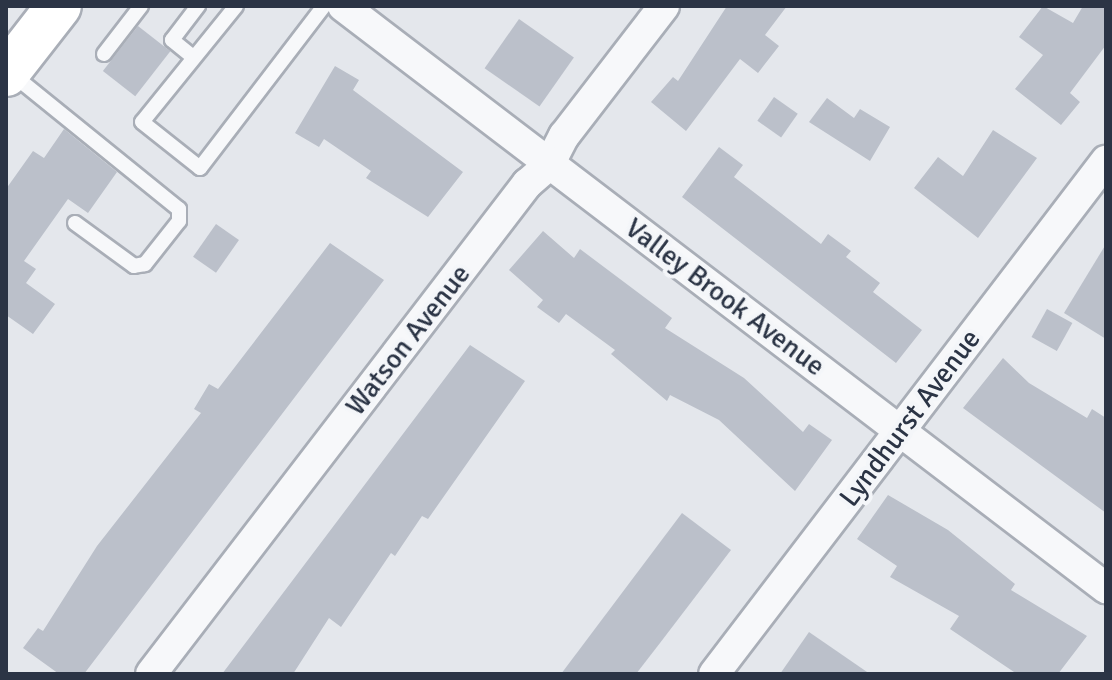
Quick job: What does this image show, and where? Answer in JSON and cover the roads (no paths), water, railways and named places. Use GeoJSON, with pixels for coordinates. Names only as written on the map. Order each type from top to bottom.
{"type":"FeatureCollection","features":[{"type":"Feature","properties":{"kind":"main road"},"geometry":{"type":"LineString","coordinates":[[7,72],[59,6]]}},
{"type":"Feature","properties":{"kind":"street","name":"Valley Brook Avenue"},"geometry":{"type":"LineString","coordinates":[[343,6],[1106,588]]}},
{"type":"Feature","properties":{"kind":"street","name":"Watson Avenue"},"geometry":{"type":"LineString","coordinates":[[151,674],[527,184],[549,165],[564,136],[664,6]]}},
{"type":"Feature","properties":{"kind":"street","name":"Lyndhurst Avenue"},"geometry":{"type":"LineString","coordinates":[[714,674],[1106,161]]}},
{"type":"Feature","properties":{"kind":"lane"},"geometry":{"type":"LineString","coordinates":[[104,54],[141,6]]}},
{"type":"Feature","properties":{"kind":"lane"},"geometry":{"type":"LineString","coordinates":[[193,57],[172,40],[198,6]]}},
{"type":"Feature","properties":{"kind":"lane"},"geometry":{"type":"LineString","coordinates":[[236,6],[142,122],[200,168],[324,6]]}},
{"type":"Feature","properties":{"kind":"lane"},"geometry":{"type":"LineString","coordinates":[[7,72],[179,209],[179,221],[145,264],[134,266],[75,223]]}}]}
